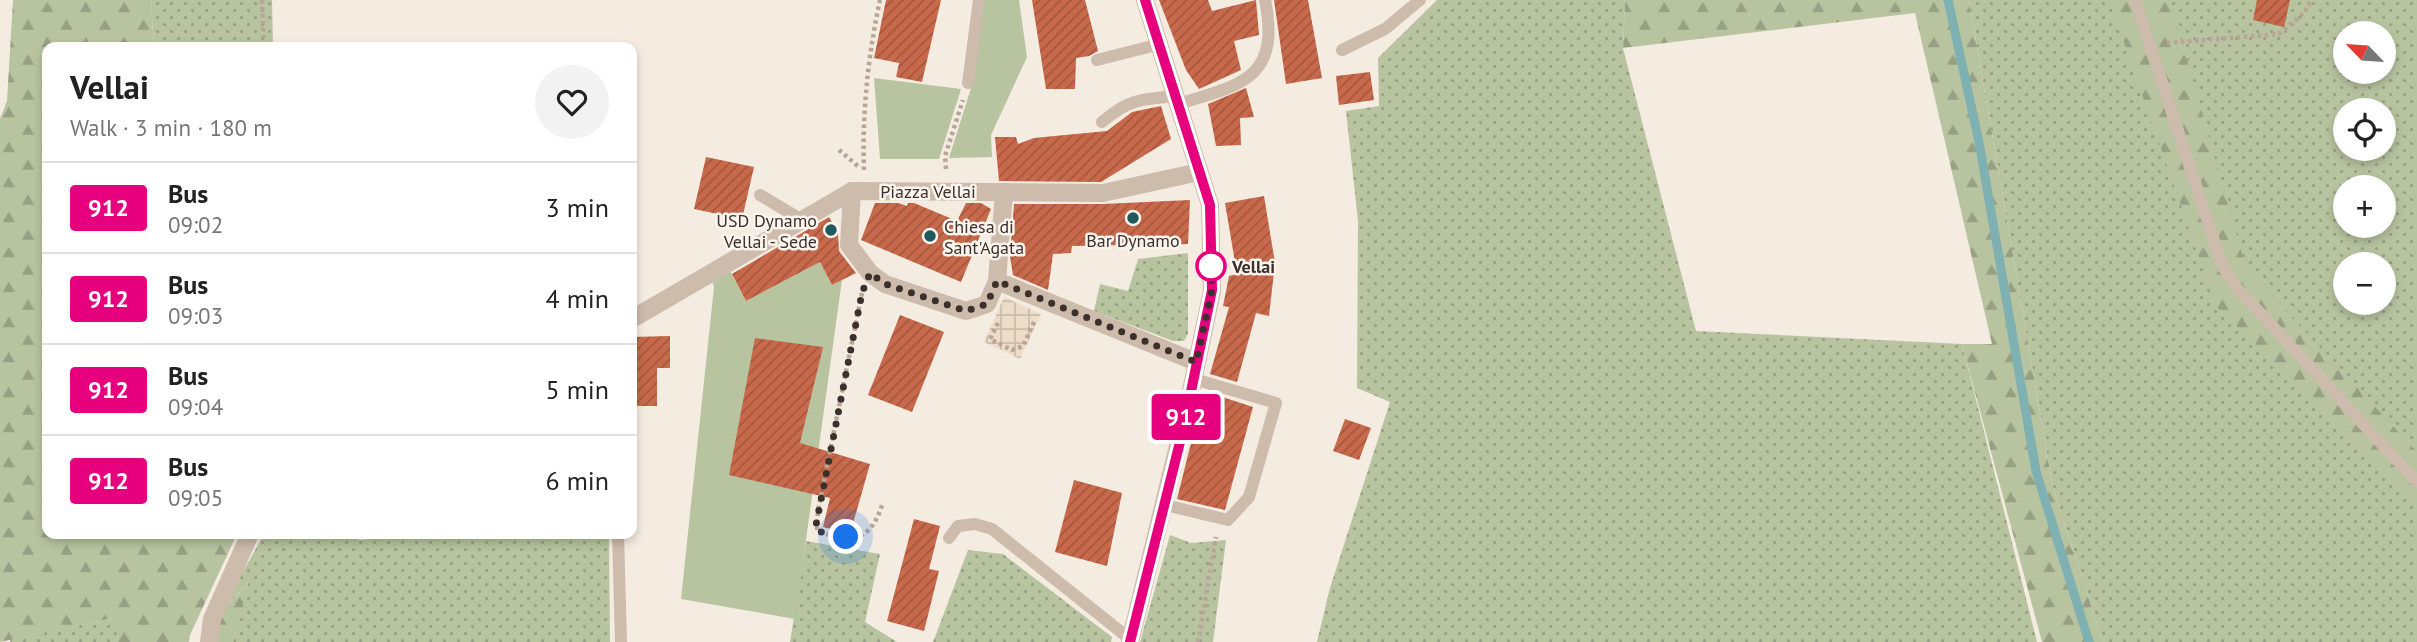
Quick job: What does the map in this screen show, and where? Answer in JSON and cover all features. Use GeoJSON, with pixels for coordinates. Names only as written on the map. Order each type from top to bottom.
{"type":"FeatureCollection","features":[{"type":"Feature","properties":{"kind":"street"},"geometry":{"type":"LineString","coordinates":[[1130,641],[1165,506],[1212,290],[1210,205],[1145,0]]}},
{"type":"Feature","properties":{"kind":"street","name":"Piazza Vellai"},"geometry":{"type":"LineString","coordinates":[[852,191],[1103,193],[1199,172]]}},
{"type":"Feature","properties":{"kind":"street"},"geometry":{"type":"LineString","coordinates":[[852,191],[849,245],[870,273],[885,284],[966,311],[987,304],[997,281],[1004,192]]}},
{"type":"Feature","properties":{"kind":"street"},"geometry":{"type":"LineString","coordinates":[[637,316],[852,191]]}},
{"type":"Feature","properties":{"kind":"street"},"geometry":{"type":"LineString","coordinates":[[997,281],[1195,370]]}},
{"type":"Feature","properties":{"kind":"street"},"geometry":{"type":"LineString","coordinates":[[209,642],[212,619],[248,539]]}},
{"type":"Feature","properties":{"kind":"lane"},"geometry":{"type":"LineString","coordinates":[[968,83],[979,0]]}},
{"type":"Feature","properties":{"kind":"lane"},"geometry":{"type":"LineString","coordinates":[[1102,122],[1122,104],[1135,100],[1177,100],[1237,86],[1255,72],[1266,55],[1268,30],[1265,0]]}},
{"type":"Feature","properties":{"kind":"lane"},"geometry":{"type":"LineString","coordinates":[[1342,50],[1385,29],[1420,0]]}},
{"type":"Feature","properties":{"kind":"lane"},"geometry":{"type":"LineString","coordinates":[[2135,0],[2222,265],[2237,288],[2417,482]]}},
{"type":"Feature","properties":{"kind":"lane"},"geometry":{"type":"LineString","coordinates":[[1097,60],[1160,44]]}},
{"type":"Feature","properties":{"kind":"lane"},"geometry":{"type":"LineString","coordinates":[[760,195],[802,220]]}},
{"type":"Feature","properties":{"kind":"lane"},"geometry":{"type":"LineString","coordinates":[[1165,506],[1228,520],[1249,497],[1276,403],[1195,370]]}},
{"type":"Feature","properties":{"kind":"lane"},"geometry":{"type":"LineString","coordinates":[[949,538],[958,526],[975,524],[992,530],[1130,641]]}},
{"type":"Feature","properties":{"kind":"lane"},"geometry":{"type":"LineString","coordinates":[[618,539],[621,642]]}},
{"type":"Feature","properties":{"kind":"path"},"geometry":{"type":"LineString","coordinates":[[262,0],[264,42]]}},
{"type":"Feature","properties":{"kind":"path"},"geometry":{"type":"LineString","coordinates":[[876,191],[868,183],[864,171],[863,136],[871,41],[880,0]]}},
{"type":"Feature","properties":{"kind":"path"},"geometry":{"type":"LineString","coordinates":[[2149,44],[2279,34],[2305,12],[2311,0]]}},
{"type":"Feature","properties":{"kind":"path"},"geometry":{"type":"LineString","coordinates":[[946,192],[945,156],[968,83]]}},
{"type":"Feature","properties":{"kind":"path"},"geometry":{"type":"LineString","coordinates":[[839,150],[864,171]]}},
{"type":"Feature","properties":{"kind":"path"},"geometry":{"type":"LineString","coordinates":[[870,273],[862,293],[818,510],[817,531],[855,539],[867,534],[882,505]]}},
{"type":"Feature","properties":{"kind":"path"},"geometry":{"type":"LineString","coordinates":[[990,340],[1012,350],[1023,346]]}},
{"type":"Feature","properties":{"kind":"path"},"geometry":{"type":"LineString","coordinates":[[1198,642],[1218,519]]}},
{"type":"Feature","properties":{"kind":"green space"},"geometry":{"type":"Polygon","coordinates":[[[13,0],[151,0],[154,42],[42,42],[42,539],[235,539],[189,642],[118,642],[114,618],[0,642],[0,119],[7,101],[13,0]]]}},
{"type":"Feature","properties":{"kind":"green space"},"geometry":{"type":"Polygon","coordinates":[[[151,0],[272,0],[273,42],[154,42],[151,0]]]}},
{"type":"Feature","properties":{"kind":"green space"},"geometry":{"type":"Polygon","coordinates":[[[983,0],[1019,0],[1027,57],[991,135],[992,157],[949,158],[972,85],[983,0]]]}},
{"type":"Feature","properties":{"kind":"green space"},"geometry":{"type":"Polygon","coordinates":[[[1437,0],[1625,0],[1623,48],[1696,331],[1962,344],[2037,642],[1317,642],[1330,588],[1390,402],[1357,388],[1358,221],[1346,111],[1379,106],[1378,58],[1437,0]]]}},
{"type":"Feature","properties":{"kind":"green space"},"geometry":{"type":"Polygon","coordinates":[[[1625,0],[1969,0],[2053,488],[2103,642],[2042,642],[1962,344],[1992,344],[1915,13],[1623,48],[1625,0]]]}},
{"type":"Feature","properties":{"kind":"green space"},"geometry":{"type":"Polygon","coordinates":[[[1969,0],[2417,0],[2417,642],[2103,642],[2053,488],[1969,0]]]}},
{"type":"Feature","properties":{"kind":"green space"},"geometry":{"type":"Polygon","coordinates":[[[2109,0],[2170,0],[2246,268],[2417,452],[2417,504],[2216,306],[2109,0]]]}},
{"type":"Feature","properties":{"kind":"green space"},"geometry":{"type":"Polygon","coordinates":[[[874,78],[961,89],[939,159],[880,159],[874,78]]]}},
{"type":"Feature","properties":{"kind":"green space"},"geometry":{"type":"Polygon","coordinates":[[[1188,253],[1188,334],[1184,341],[1173,341],[1094,311],[1100,284],[1128,291],[1138,259],[1188,253]]]}},
{"type":"Feature","properties":{"kind":"green space"},"geometry":{"type":"Polygon","coordinates":[[[820,262],[832,285],[842,280],[795,619],[681,599],[714,287],[712,280],[729,269],[746,301],[820,262]]]}},
{"type":"Feature","properties":{"kind":"green space"},"geometry":{"type":"Polygon","coordinates":[[[1170,535],[1191,543],[1226,540],[1213,642],[1140,642],[1170,535]]]}},
{"type":"Feature","properties":{"kind":"green space"},"geometry":{"type":"Polygon","coordinates":[[[261,539],[609,539],[610,642],[233,642],[248,582],[217,618],[261,539]]]}},
{"type":"Feature","properties":{"kind":"green space"},"geometry":{"type":"Polygon","coordinates":[[[806,541],[880,554],[865,622],[897,642],[790,642],[806,541]]]}},
{"type":"Feature","properties":{"kind":"green space"},"geometry":{"type":"Polygon","coordinates":[[[968,550],[1003,554],[1112,637],[1111,642],[933,642],[968,550]]]}},
{"type":"Feature","properties":{"kind":"green space"},"geometry":{"type":"Polygon","coordinates":[[[249,581],[233,642],[215,642],[217,618],[249,581]]]}},
{"type":"Feature","properties":{"kind":"green space"},"geometry":{"type":"Polygon","coordinates":[[[115,618],[118,642],[10,642],[11,639],[115,618]]]}},
{"type":"Feature","properties":{"kind":"shaded area"},"geometry":{"type":"Polygon","coordinates":[[[1004,297],[1041,314],[1020,359],[984,342],[1004,297]]]}},
{"type":"Feature","properties":{"kind":"building"},"geometry":{"type":"Polygon","coordinates":[[[886,0],[941,0],[922,82],[896,77],[899,63],[874,58],[886,0]]]}},
{"type":"Feature","properties":{"kind":"building"},"geometry":{"type":"Polygon","coordinates":[[[1032,0],[1085,0],[1098,51],[1076,58],[1075,89],[1046,89],[1032,0]]]}},
{"type":"Feature","properties":{"kind":"building"},"geometry":{"type":"Polygon","coordinates":[[[1159,0],[1208,0],[1212,11],[1256,0],[1259,35],[1234,41],[1241,70],[1199,89],[1186,70],[1159,0]]]}},
{"type":"Feature","properties":{"kind":"building"},"geometry":{"type":"Polygon","coordinates":[[[1274,0],[1308,0],[1322,78],[1286,84],[1274,0]]]}},
{"type":"Feature","properties":{"kind":"building"},"geometry":{"type":"Polygon","coordinates":[[[2257,0],[2290,0],[2284,27],[2253,20],[2257,0]]]}},
{"type":"Feature","properties":{"kind":"building"},"geometry":{"type":"Polygon","coordinates":[[[1370,72],[1374,100],[1339,105],[1336,76],[1370,72]]]}},
{"type":"Feature","properties":{"kind":"building"},"geometry":{"type":"Polygon","coordinates":[[[1246,88],[1254,117],[1240,118],[1241,145],[1216,146],[1208,104],[1246,88]]]}},
{"type":"Feature","properties":{"kind":"building"},"geometry":{"type":"Polygon","coordinates":[[[1161,106],[1171,139],[1101,182],[999,181],[995,137],[1016,137],[1018,144],[1034,138],[1107,131],[1132,112],[1161,106]]]}},
{"type":"Feature","properties":{"kind":"building"},"geometry":{"type":"Polygon","coordinates":[[[706,157],[754,167],[742,219],[694,209],[706,157]]]}},
{"type":"Feature","properties":{"kind":"building"},"geometry":{"type":"Polygon","coordinates":[[[1264,196],[1275,263],[1269,316],[1256,313],[1237,382],[1210,374],[1229,307],[1223,306],[1229,276],[1237,274],[1225,203],[1264,196]]]}},
{"type":"Feature","properties":{"kind":"building"},"geometry":{"type":"Polygon","coordinates":[[[1190,200],[1188,244],[1072,246],[1071,253],[1053,254],[1048,290],[1013,275],[1010,256],[1014,204],[1190,200]]]}},
{"type":"Feature","properties":{"kind":"building","name":"Chiesa di Sant'Agata"},"geometry":{"type":"Polygon","coordinates":[[[875,203],[898,203],[907,206],[908,203],[914,203],[957,221],[966,203],[981,203],[991,209],[961,282],[861,240],[875,203]]]}},
{"type":"Feature","properties":{"kind":"building"},"geometry":{"type":"Polygon","coordinates":[[[829,217],[838,234],[839,251],[856,273],[832,285],[820,262],[746,301],[732,274],[829,217]]]}},
{"type":"Feature","properties":{"kind":"building"},"geometry":{"type":"Polygon","coordinates":[[[900,315],[944,332],[912,412],[868,395],[900,315]]]}},
{"type":"Feature","properties":{"kind":"building"},"geometry":{"type":"Polygon","coordinates":[[[670,336],[670,368],[657,368],[657,406],[637,406],[637,337],[670,336]]]}},
{"type":"Feature","properties":{"kind":"building"},"geometry":{"type":"Polygon","coordinates":[[[755,338],[823,347],[800,443],[870,464],[850,534],[823,527],[830,498],[729,475],[755,338]]]}},
{"type":"Feature","properties":{"kind":"building"},"geometry":{"type":"Polygon","coordinates":[[[1204,391],[1253,407],[1225,510],[1177,499],[1204,391]]]}},
{"type":"Feature","properties":{"kind":"building"},"geometry":{"type":"Polygon","coordinates":[[[1345,419],[1371,428],[1359,460],[1333,451],[1345,419]]]}},
{"type":"Feature","properties":{"kind":"building"},"geometry":{"type":"Polygon","coordinates":[[[1074,480],[1122,493],[1107,566],[1055,552],[1074,480]]]}},
{"type":"Feature","properties":{"kind":"building"},"geometry":{"type":"Polygon","coordinates":[[[914,519],[940,526],[929,569],[939,571],[924,631],[887,621],[914,519]]]}},
{"type":"Feature","properties":{"kind":"waterway"},"geometry":{"type":"LineString","coordinates":[[1948,0],[1979,142],[2036,471],[2089,642]]}},
{"type":"Feature","properties":{"kind":"bus line","name":"912"},"geometry":{"type":"LineString","coordinates":[[1130,642],[1183,430],[1212,290],[1210,205],[1145,0]]}},
{"type":"Feature","properties":{"kind":"place","name":"Bar Dynamo"},"geometry":{"type":"Point","coordinates":[1133,218]}},
{"type":"Feature","properties":{"kind":"place","name":"USD Dynamo Vellai - Sede"},"geometry":{"type":"Point","coordinates":[831,230]}},
{"type":"Feature","properties":{"kind":"place","name":"Chiesa di Sant'Agata"},"geometry":{"type":"Point","coordinates":[930,236]}},
{"type":"Feature","properties":{"kind":"place","name":"Vellai"},"geometry":{"type":"Point","coordinates":[1211,266]}},
{"type":"Feature","properties":{"kind":"route"},"geometry":{"type":"LineString","coordinates":[[846,537],[817,531],[816,525],[862,293],[870,273],[885,284],[966,311],[987,304],[997,281],[1196,362],[1212,290],[1211,266]]}}]}
